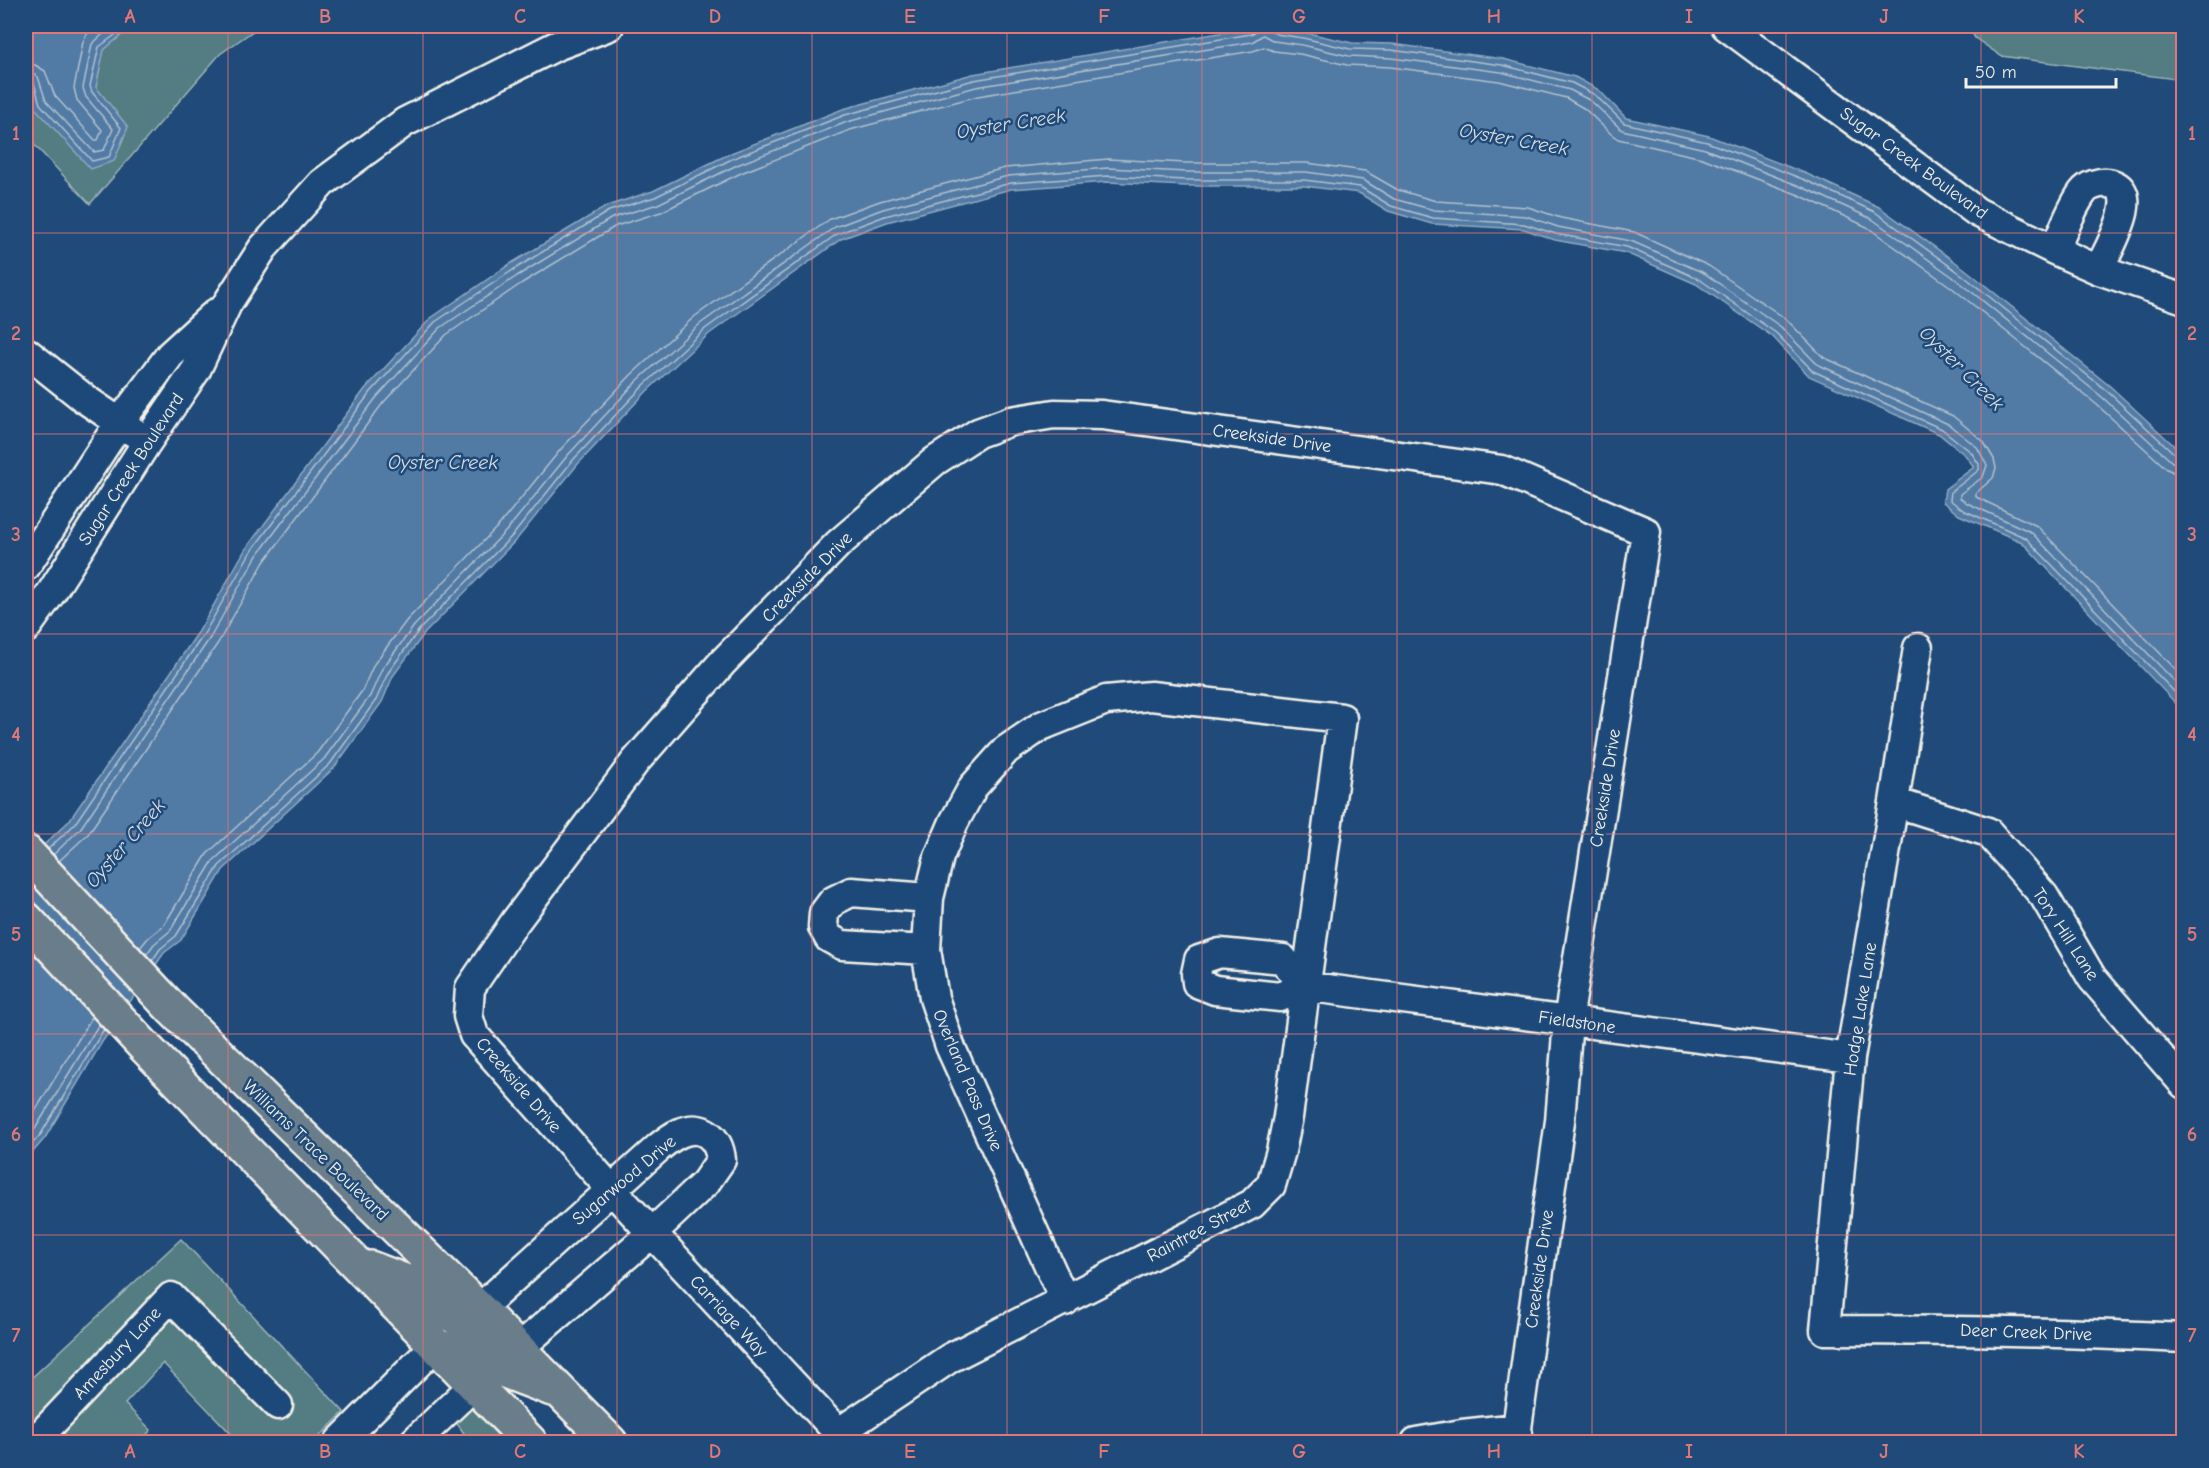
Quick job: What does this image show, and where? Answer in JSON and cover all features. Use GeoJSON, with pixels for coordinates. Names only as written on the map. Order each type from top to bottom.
{"type":"FeatureCollection","features":[{"type":"Feature","properties":{"kind":"main road","name":"Williams Trace Boulevard"},"geometry":{"type":"LineString","coordinates":[[26,852],[173,1010],[478,1309],[610,1443]]}},
{"type":"Feature","properties":{"kind":"main road"},"geometry":{"type":"LineString","coordinates":[[26,919],[145,1047],[530,1443]]}},
{"type":"Feature","properties":{"kind":"main road"},"geometry":{"type":"LineString","coordinates":[[357,1263],[407,1282],[442,1310],[518,1349]]}},
{"type":"Feature","properties":{"kind":"main road"},"geometry":{"type":"LineString","coordinates":[[436,1345],[561,1393]]}},
{"type":"Feature","properties":{"kind":"street","name":"Sugar Creek Boulevard"},"geometry":{"type":"LineString","coordinates":[[26,628],[196,370],[227,304],[263,248],[322,183],[405,122],[556,46],[609,26]]}},
{"type":"Feature","properties":{"kind":"street","name":"Sugar Creek Boulevard"},"geometry":{"type":"LineString","coordinates":[[1726,26],[1977,212],[2099,270],[2184,299]]}},
{"type":"Feature","properties":{"kind":"street"},"geometry":{"type":"LineString","coordinates":[[2054,250],[2084,190],[2100,182],[2116,184],[2124,194],[2125,210],[2099,270]]}},
{"type":"Feature","properties":{"kind":"street","name":"Sugar Creek Boulevard"},"geometry":{"type":"LineString","coordinates":[[26,566],[120,422],[170,355],[227,304]]}},
{"type":"Feature","properties":{"kind":"street"},"geometry":{"type":"LineString","coordinates":[[26,352],[85,399],[147,442]]}},
{"type":"Feature","properties":{"kind":"street","name":"Creekside Drive"},"geometry":{"type":"LineString","coordinates":[[611,1189],[474,1035],[468,1016],[470,988],[515,922],[635,762],[722,663],[838,544],[935,460],[978,433],[1011,421],[1054,414],[1102,415],[1502,470],[1646,532],[1568,1021],[1560,1121],[1518,1435]]}},
{"type":"Feature","properties":{"kind":"street"},"geometry":{"type":"LineString","coordinates":[[26,574],[51,593]]}},
{"type":"Feature","properties":{"kind":"street","name":"Hodge Lake Lane"},"geometry":{"type":"LineString","coordinates":[[1869,1330],[1825,1330],[1850,1058],[1918,648]]}},
{"type":"Feature","properties":{"kind":"street","name":"Overland Pass Drive"},"geometry":{"type":"LineString","coordinates":[[1065,1301],[950,1046],[933,999],[926,950],[929,898],[939,857],[954,822],[973,787],[1006,750],[1050,722],[1106,700],[1151,696],[1342,718]]}},
{"type":"Feature","properties":{"kind":"street","name":"Raintree Street"},"geometry":{"type":"LineString","coordinates":[[842,1438],[950,1358],[1252,1204],[1271,1185],[1288,1117],[1342,718]]}},
{"type":"Feature","properties":{"kind":"street","name":"Tory Hill Lane"},"geometry":{"type":"LineString","coordinates":[[1894,802],[1988,832],[2044,896],[2092,978],[2184,1084]]}},
{"type":"Feature","properties":{"kind":"street"},"geometry":{"type":"LineString","coordinates":[[926,950],[842,945],[829,938],[823,927],[824,913],[833,901],[851,892],[929,898]]}},
{"type":"Feature","properties":{"kind":"street","name":"Fieldstone"},"geometry":{"type":"LineString","coordinates":[[1304,986],[1850,1058]]}},
{"type":"Feature","properties":{"kind":"street","name":"Sugarwood Drive"},"geometry":{"type":"LineString","coordinates":[[478,1309],[659,1147],[680,1133],[692,1130],[703,1132],[714,1138],[720,1147],[721,1160],[715,1171],[652,1233],[518,1349]]}},
{"type":"Feature","properties":{"kind":"street","name":"Carriage Way"},"geometry":{"type":"LineString","coordinates":[[611,1189],[842,1438]]}},
{"type":"Feature","properties":{"kind":"street","name":"Amesbury Lane"},"geometry":{"type":"LineString","coordinates":[[34,1443],[171,1297],[278,1405]]}},
{"type":"Feature","properties":{"kind":"street","name":"Deer Creek Drive"},"geometry":{"type":"LineString","coordinates":[[1869,1330],[1997,1330],[2184,1338]]}},
{"type":"Feature","properties":{"kind":"street"},"geometry":{"type":"LineString","coordinates":[[339,1443],[436,1345]]}},
{"type":"Feature","properties":{"kind":"street"},"geometry":{"type":"LineString","coordinates":[[414,1443],[474,1385]]}},
{"type":"Feature","properties":{"kind":"street"},"geometry":{"type":"LineString","coordinates":[[1416,1443],[1462,1434],[1518,1435]]}},
{"type":"Feature","properties":{"kind":"green space"},"geometry":{"type":"Polygon","coordinates":[[[26,26],[260,26],[220,54],[90,204],[26,136],[26,26]]]}},
{"type":"Feature","properties":{"kind":"green space"},"geometry":{"type":"Polygon","coordinates":[[[1968,26],[2183,26],[2183,80],[2001,56],[1975,38],[1968,26]]]}},
{"type":"Feature","properties":{"kind":"green space"},"geometry":{"type":"Polygon","coordinates":[[[181,1239],[344,1412],[314,1442],[239,1442],[163,1363],[125,1404],[151,1430],[140,1442],[26,1442],[26,1383],[181,1239]]]}},
{"type":"Feature","properties":{"kind":"green space"},"geometry":{"type":"Polygon","coordinates":[[[475,1400],[518,1442],[470,1442],[454,1419],[475,1400]]]}},
{"type":"Feature","properties":{"kind":"water"},"geometry":{"type":"Polygon","coordinates":[[[26,26],[141,26],[124,33],[104,50],[96,87],[128,127],[114,161],[91,169],[34,107],[26,76],[26,26]]]}},
{"type":"Feature","properties":{"kind":"water","name":"Oyster Creek"},"geometry":{"type":"Polygon","coordinates":[[[1262,26],[1304,32],[1352,43],[1392,44],[1503,59],[1575,77],[1599,90],[1626,118],[1709,136],[1807,174],[1879,207],[1965,269],[2111,387],[2183,454],[2183,711],[2022,542],[1959,515],[1943,502],[1945,489],[1974,467],[1966,456],[1939,434],[1809,376],[1773,337],[1696,284],[1626,253],[1555,240],[1524,229],[1432,224],[1388,211],[1359,193],[1304,186],[1185,186],[1108,182],[1011,189],[887,222],[841,239],[709,334],[647,391],[578,464],[517,539],[424,634],[393,676],[382,702],[334,768],[223,870],[181,940],[164,953],[102,1042],[45,1138],[26,1160],[26,862],[69,821],[199,631],[245,550],[365,389],[431,318],[510,264],[607,206],[653,191],[731,153],[843,109],[973,74],[1262,26]]]}}]}
